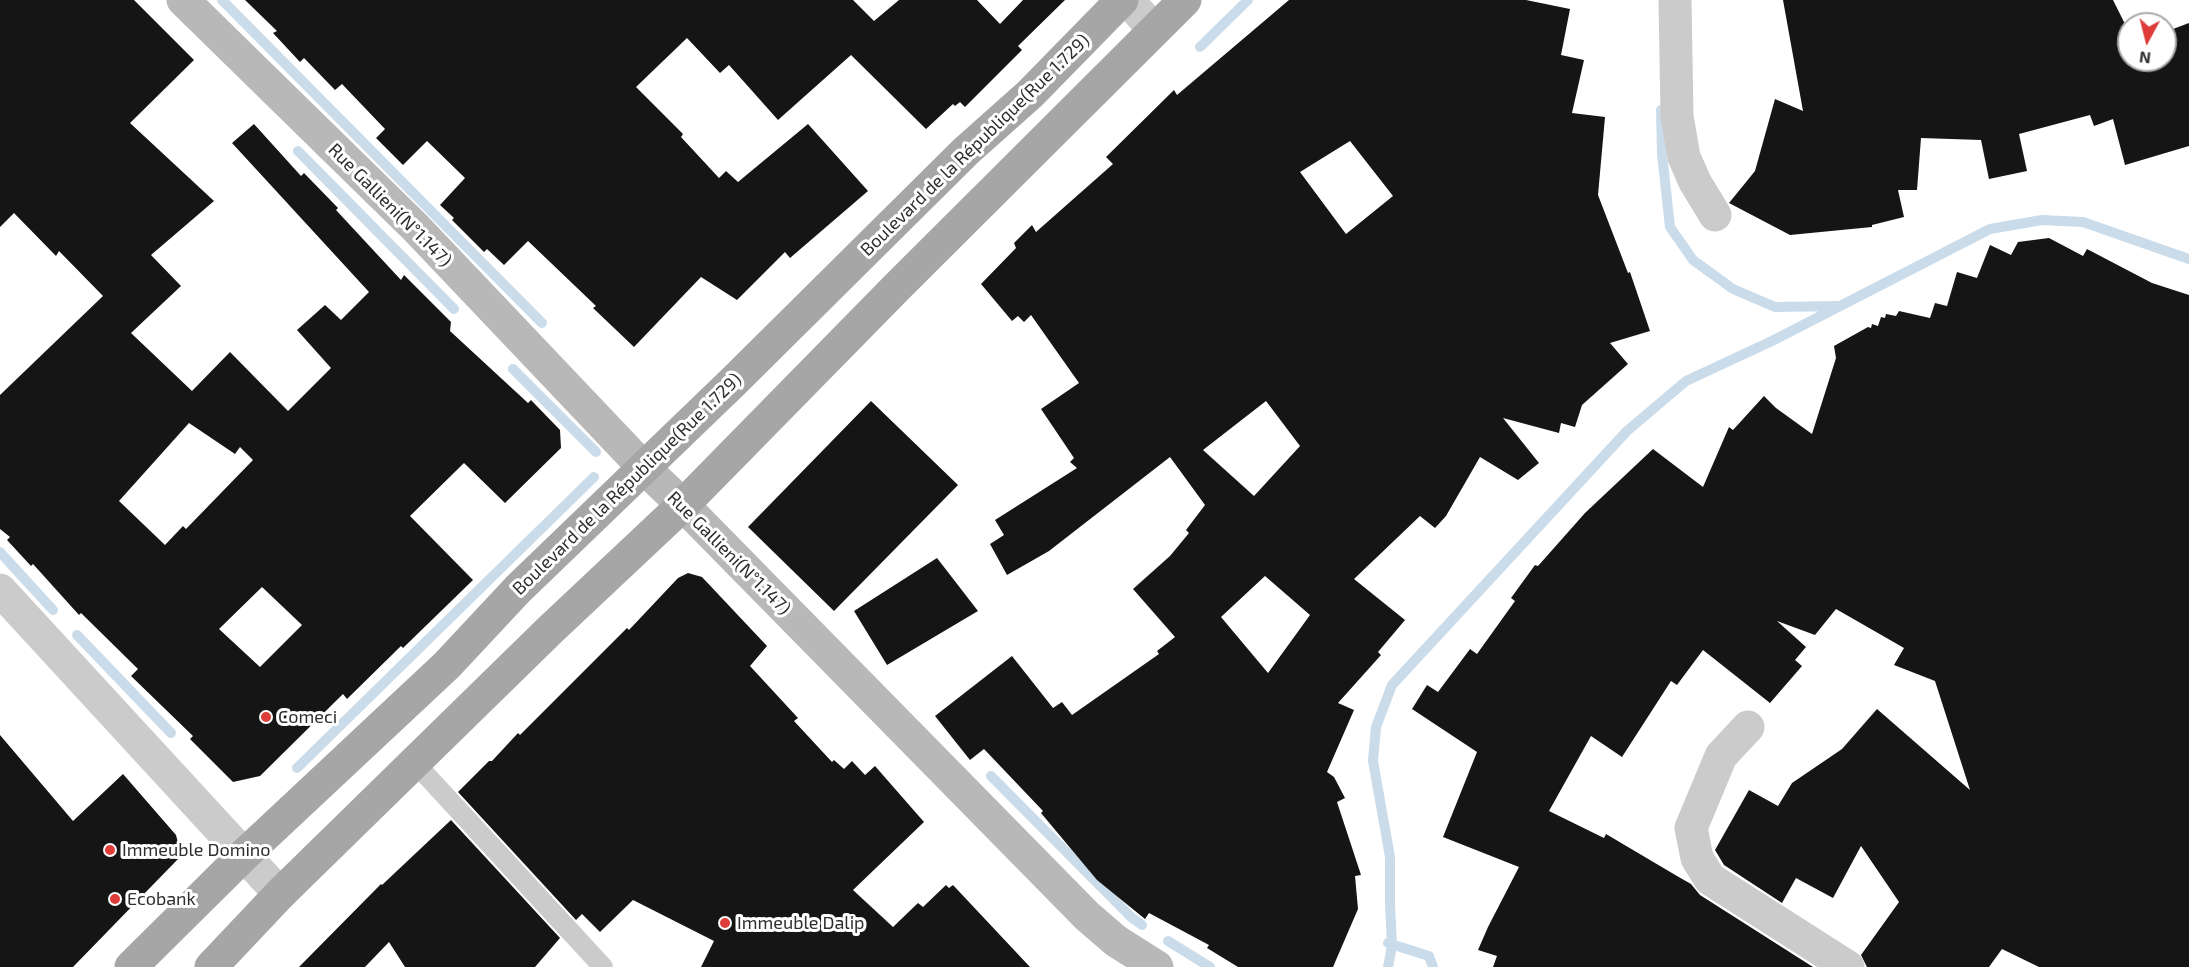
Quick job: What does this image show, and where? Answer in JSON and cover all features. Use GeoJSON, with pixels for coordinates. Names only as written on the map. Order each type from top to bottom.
{"type":"FeatureCollection","features":[{"type":"Feature","properties":{"kind":"main road","name":"Rue Gallieni(N°1.147)"},"geometry":{"type":"LineString","coordinates":[[183,0],[416,228],[644,468],[1087,916],[1116,941],[1157,967]]}},
{"type":"Feature","properties":{"kind":"main road","name":"Boulevard de la République(Rue 1.729)"},"geometry":{"type":"LineString","coordinates":[[131,967],[244,855],[447,665],[518,589],[966,151],[1030,94],[1122,0]]}},
{"type":"Feature","properties":{"kind":"main road"},"geometry":{"type":"LineString","coordinates":[[211,967],[280,894],[550,630],[683,505],[897,287],[1185,0]]}},
{"type":"Feature","properties":{"kind":"street"},"geometry":{"type":"LineString","coordinates":[[1128,0],[1154,30]]}},
{"type":"Feature","properties":{"kind":"street"},"geometry":{"type":"LineString","coordinates":[[1675,0],[1677,116],[1684,157],[1695,182],[1715,215]]}},
{"type":"Feature","properties":{"kind":"street"},"geometry":{"type":"LineString","coordinates":[[0,590],[280,894]]}},
{"type":"Feature","properties":{"kind":"street"},"geometry":{"type":"LineString","coordinates":[[1748,727],[1721,756],[1691,828],[1698,858],[1710,879],[1848,967]]}},
{"type":"Feature","properties":{"kind":"lane"},"geometry":{"type":"LineString","coordinates":[[415,763],[603,967]]}},
{"type":"Feature","properties":{"kind":"building"},"geometry":{"type":"Polygon","coordinates":[[[0,0],[134,0],[194,60],[130,123],[214,201],[151,255],[181,286],[131,333],[192,391],[230,352],[288,411],[331,368],[297,330],[325,305],[341,320],[369,292],[232,143],[254,124],[301,176],[304,173],[338,208],[336,210],[401,280],[404,275],[451,322],[450,331],[528,403],[531,400],[560,430],[561,448],[505,503],[464,463],[410,516],[473,580],[347,699],[343,694],[260,776],[233,782],[190,739],[193,736],[131,676],[138,669],[81,613],[79,615],[33,564],[31,566],[7,540],[10,537],[0,529],[0,395],[103,296],[59,251],[56,256],[14,213],[0,227],[0,0]],[[189,423],[119,501],[165,545],[183,526],[186,529],[253,460],[240,447],[235,454],[189,423]],[[262,587],[219,629],[260,667],[302,625],[262,587]]]}},
{"type":"Feature","properties":{"kind":"building"},"geometry":{"type":"Polygon","coordinates":[[[245,0],[853,0],[874,21],[899,0],[977,0],[1000,24],[1023,0],[1065,0],[1018,46],[1022,50],[965,107],[960,102],[955,106],[953,104],[926,129],[851,55],[778,120],[729,65],[720,73],[687,38],[636,87],[683,134],[681,137],[719,178],[726,171],[738,182],[808,124],[868,191],[790,258],[785,252],[737,300],[701,277],[634,347],[593,308],[596,306],[528,241],[504,265],[487,249],[484,252],[440,205],[465,178],[427,141],[403,165],[376,138],[385,129],[342,84],[335,90],[304,58],[300,62],[273,33],[277,31],[245,0]]]}},
{"type":"Feature","properties":{"kind":"building"},"geometry":{"type":"Polygon","coordinates":[[[1289,0],[1526,0],[1570,9],[1561,55],[1584,60],[1572,113],[1605,117],[1598,195],[1628,273],[1630,272],[1650,331],[1610,343],[1628,364],[1582,405],[1575,427],[1561,423],[1559,433],[1503,418],[1539,463],[1518,480],[1480,457],[1446,516],[1435,528],[1420,516],[1354,579],[1405,620],[1378,652],[1381,655],[1338,703],[1354,710],[1327,772],[1334,777],[1345,798],[1337,802],[1361,875],[1355,876],[1358,909],[1333,967],[1238,967],[1207,948],[1209,945],[1149,913],[1145,919],[1097,880],[1041,813],[1043,811],[984,749],[970,760],[935,716],[1012,656],[1053,708],[1062,702],[1072,715],[1159,654],[1157,651],[1175,637],[1133,589],[1170,556],[1189,533],[1186,530],[1205,505],[1170,457],[1049,551],[1007,575],[990,544],[1004,535],[995,520],[1077,468],[1070,462],[1074,458],[1041,409],[1079,383],[1031,315],[1024,322],[1018,316],[1012,321],[981,284],[1016,248],[1014,243],[1032,225],[1036,232],[1113,164],[1106,157],[1174,90],[1177,95],[1289,0]],[[1350,141],[1300,172],[1346,234],[1393,196],[1350,141]],[[1266,401],[1203,450],[1254,496],[1300,446],[1266,401]],[[1265,576],[1221,617],[1268,673],[1310,615],[1265,576]]]}},
{"type":"Feature","properties":{"kind":"building"},"geometry":{"type":"Polygon","coordinates":[[[1783,0],[2113,0],[2119,12],[2117,12],[2117,72],[2177,72],[2177,28],[2189,23],[2189,146],[2125,165],[2113,119],[2094,126],[2090,115],[2019,134],[2027,171],[1989,179],[1981,140],[1921,138],[1917,190],[1898,190],[1904,217],[1872,225],[1872,227],[1790,235],[1729,203],[1755,171],[1775,99],[1803,111],[1783,0]]]}},
{"type":"Feature","properties":{"kind":"building"},"geometry":{"type":"Polygon","coordinates":[[[2049,238],[2083,256],[2087,249],[2152,283],[2189,295],[2189,967],[2039,967],[2002,949],[1989,967],[1867,967],[1861,955],[1899,902],[1861,846],[1833,898],[1796,878],[1782,903],[1724,865],[1715,850],[1749,790],[1778,806],[1792,783],[1842,749],[1877,709],[1970,790],[1935,681],[1894,665],[1904,648],[1836,609],[1815,635],[1777,621],[1806,647],[1795,660],[1802,666],[1770,703],[1703,650],[1677,685],[1671,681],[1622,757],[1591,736],[1549,811],[1604,838],[1606,834],[1691,884],[1700,895],[1813,967],[1493,967],[1497,956],[1478,950],[1519,867],[1443,837],[1477,752],[1412,709],[1427,685],[1438,692],[1470,649],[1477,654],[1515,601],[1511,598],[1535,565],[1538,566],[1585,513],[1653,449],[1703,487],[1729,427],[1733,430],[1764,396],[1776,408],[1812,434],[1836,358],[1834,346],[1868,327],[1871,328],[1872,324],[1878,326],[1881,317],[1885,318],[1886,314],[1896,316],[1899,311],[1930,318],[1935,303],[1947,306],[1957,272],[1977,278],[1990,245],[2011,255],[2018,242],[2049,238]]]}},
{"type":"Feature","properties":{"kind":"building"},"geometry":{"type":"Polygon","coordinates":[[[871,401],[958,485],[834,611],[748,527],[871,401]]]}},
{"type":"Feature","properties":{"kind":"building"},"geometry":{"type":"Polygon","coordinates":[[[937,558],[978,611],[887,665],[854,611],[937,558]]]}},
{"type":"Feature","properties":{"kind":"building"},"geometry":{"type":"Polygon","coordinates":[[[688,573],[702,577],[767,646],[750,666],[798,718],[794,721],[832,762],[834,760],[844,769],[852,761],[865,775],[875,766],[924,822],[853,890],[893,927],[918,903],[923,907],[946,885],[949,888],[953,885],[1030,967],[701,967],[714,941],[633,900],[600,932],[582,914],[576,920],[458,792],[518,733],[520,735],[627,628],[629,630],[678,578],[688,573]]]}},
{"type":"Feature","properties":{"kind":"building"},"geometry":{"type":"Polygon","coordinates":[[[0,735],[73,821],[123,774],[176,835],[178,859],[73,967],[0,967],[0,735]]]}},
{"type":"Feature","properties":{"kind":"building"},"geometry":{"type":"Polygon","coordinates":[[[451,820],[560,938],[535,967],[405,967],[389,942],[365,967],[299,967],[381,884],[451,820]]]}},
{"type":"Feature","properties":{"kind":"waterway"},"geometry":{"type":"LineString","coordinates":[[222,0],[542,323]]}},
{"type":"Feature","properties":{"kind":"waterway"},"geometry":{"type":"LineString","coordinates":[[1200,47],[1248,0]]}},
{"type":"Feature","properties":{"kind":"waterway"},"geometry":{"type":"LineString","coordinates":[[1661,110],[1662,154],[1670,227],[1693,260],[1733,289],[1775,307],[1837,306]]}},
{"type":"Feature","properties":{"kind":"waterway"},"geometry":{"type":"LineString","coordinates":[[298,151],[454,309]]}},
{"type":"Feature","properties":{"kind":"waterway"},"geometry":{"type":"LineString","coordinates":[[1388,967],[1392,946],[1390,857],[1373,761],[1376,727],[1392,685],[1627,431],[1686,381],[1772,341],[1990,229],[2042,220],[2083,222],[2189,259]]}},
{"type":"Feature","properties":{"kind":"waterway"},"geometry":{"type":"LineString","coordinates":[[513,369],[596,452]]}},
{"type":"Feature","properties":{"kind":"waterway"},"geometry":{"type":"LineString","coordinates":[[297,768],[594,477]]}},
{"type":"Feature","properties":{"kind":"waterway"},"geometry":{"type":"LineString","coordinates":[[0,552],[53,610]]}},
{"type":"Feature","properties":{"kind":"waterway"},"geometry":{"type":"LineString","coordinates":[[77,635],[171,733]]}},
{"type":"Feature","properties":{"kind":"waterway"},"geometry":{"type":"LineString","coordinates":[[991,776],[1131,917],[1142,925]]}},
{"type":"Feature","properties":{"kind":"waterway"},"geometry":{"type":"LineString","coordinates":[[1168,941],[1210,967]]}},
{"type":"Feature","properties":{"kind":"waterway"},"geometry":{"type":"LineString","coordinates":[[1388,943],[1429,956],[1433,967]]}},
{"type":"Feature","properties":{"kind":"place","name":"Comeci"},"geometry":{"type":"Point","coordinates":[266,717]}},
{"type":"Feature","properties":{"kind":"place","name":"Immeuble Domino"},"geometry":{"type":"Point","coordinates":[110,850]}},
{"type":"Feature","properties":{"kind":"place","name":"Ecobank"},"geometry":{"type":"Point","coordinates":[115,899]}},
{"type":"Feature","properties":{"kind":"place","name":"Immeuble Dalip"},"geometry":{"type":"Point","coordinates":[725,923]}}]}
